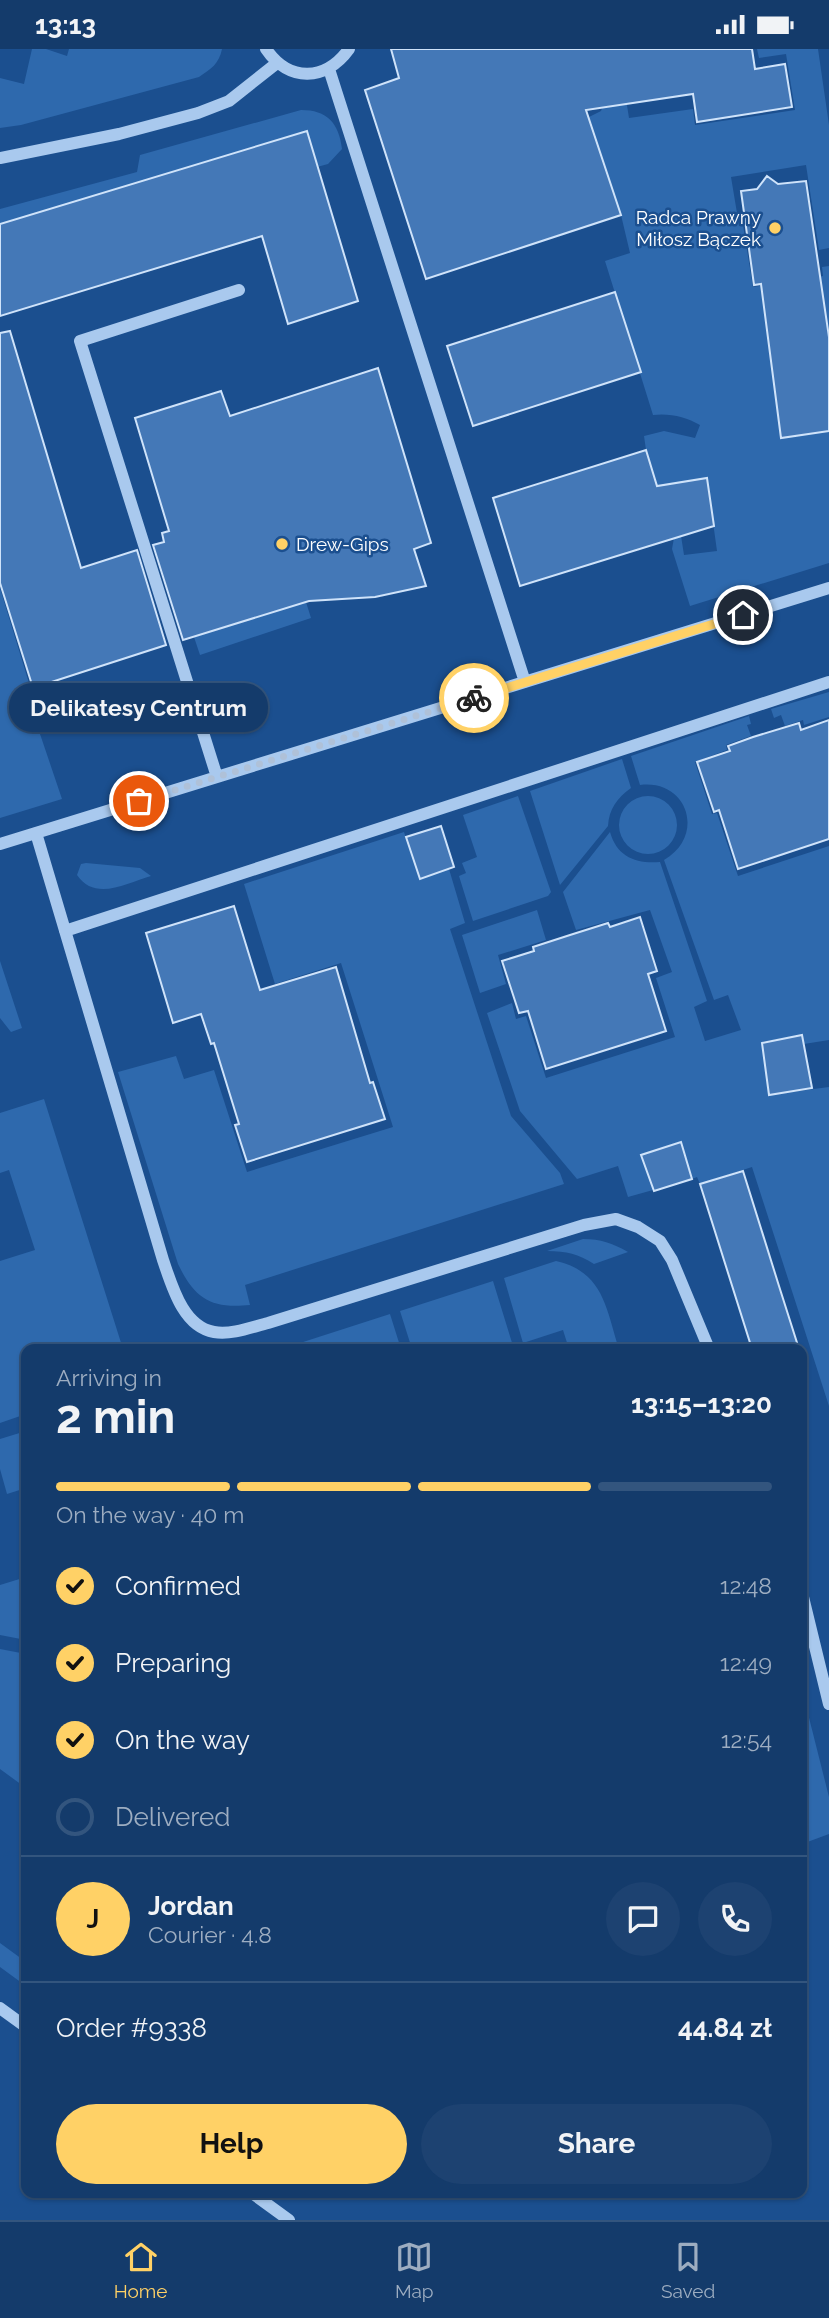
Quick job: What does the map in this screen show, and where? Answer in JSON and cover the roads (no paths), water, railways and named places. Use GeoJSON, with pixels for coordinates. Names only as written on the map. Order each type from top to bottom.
{"type":"FeatureCollection","features":[{"type":"Feature","properties":{"kind":"street"},"geometry":{"type":"LineString","coordinates":[[266,49],[277,63],[302,74],[329,69],[342,59],[349,49]]}},
{"type":"Feature","properties":{"kind":"street"},"geometry":{"type":"LineString","coordinates":[[0,158],[119,134],[198,114],[229,101],[277,63]]}},
{"type":"Feature","properties":{"kind":"street"},"geometry":{"type":"LineString","coordinates":[[329,69],[525,682]]}},
{"type":"Feature","properties":{"kind":"street"},"geometry":{"type":"LineString","coordinates":[[216,778],[80,341],[239,290]]}},
{"type":"Feature","properties":{"kind":"street"},"geometry":{"type":"LineString","coordinates":[[0,844],[829,588]]}},
{"type":"Feature","properties":{"kind":"street"},"geometry":{"type":"LineString","coordinates":[[65,931],[829,682]]}},
{"type":"Feature","properties":{"kind":"street"},"geometry":{"type":"LineString","coordinates":[[36,833],[163,1260],[175,1295],[198,1325],[214,1332],[231,1332],[268,1323],[584,1225],[616,1219],[638,1227],[660,1241],[676,1270],[707,1344]]}},
{"type":"Feature","properties":{"kind":"street"},"geometry":{"type":"LineString","coordinates":[[807,1614],[829,1704]]}},
{"type":"Feature","properties":{"kind":"street"},"geometry":{"type":"LineString","coordinates":[[0,2008],[21,2023]]}},
{"type":"Feature","properties":{"kind":"street"},"geometry":{"type":"LineString","coordinates":[[259,2198],[289,2220]]}},
{"type":"Feature","properties":{"kind":"place","name":"Radca Prawny Miłosz Bączek"},"geometry":{"type":"Point","coordinates":[775,228]}},
{"type":"Feature","properties":{"kind":"place","name":"Drew-Gips"},"geometry":{"type":"Point","coordinates":[282,544]}},
{"type":"Feature","properties":{"kind":"place","name":"Delikatesy Centrum"},"geometry":{"type":"Point","coordinates":[139,801]}}]}
